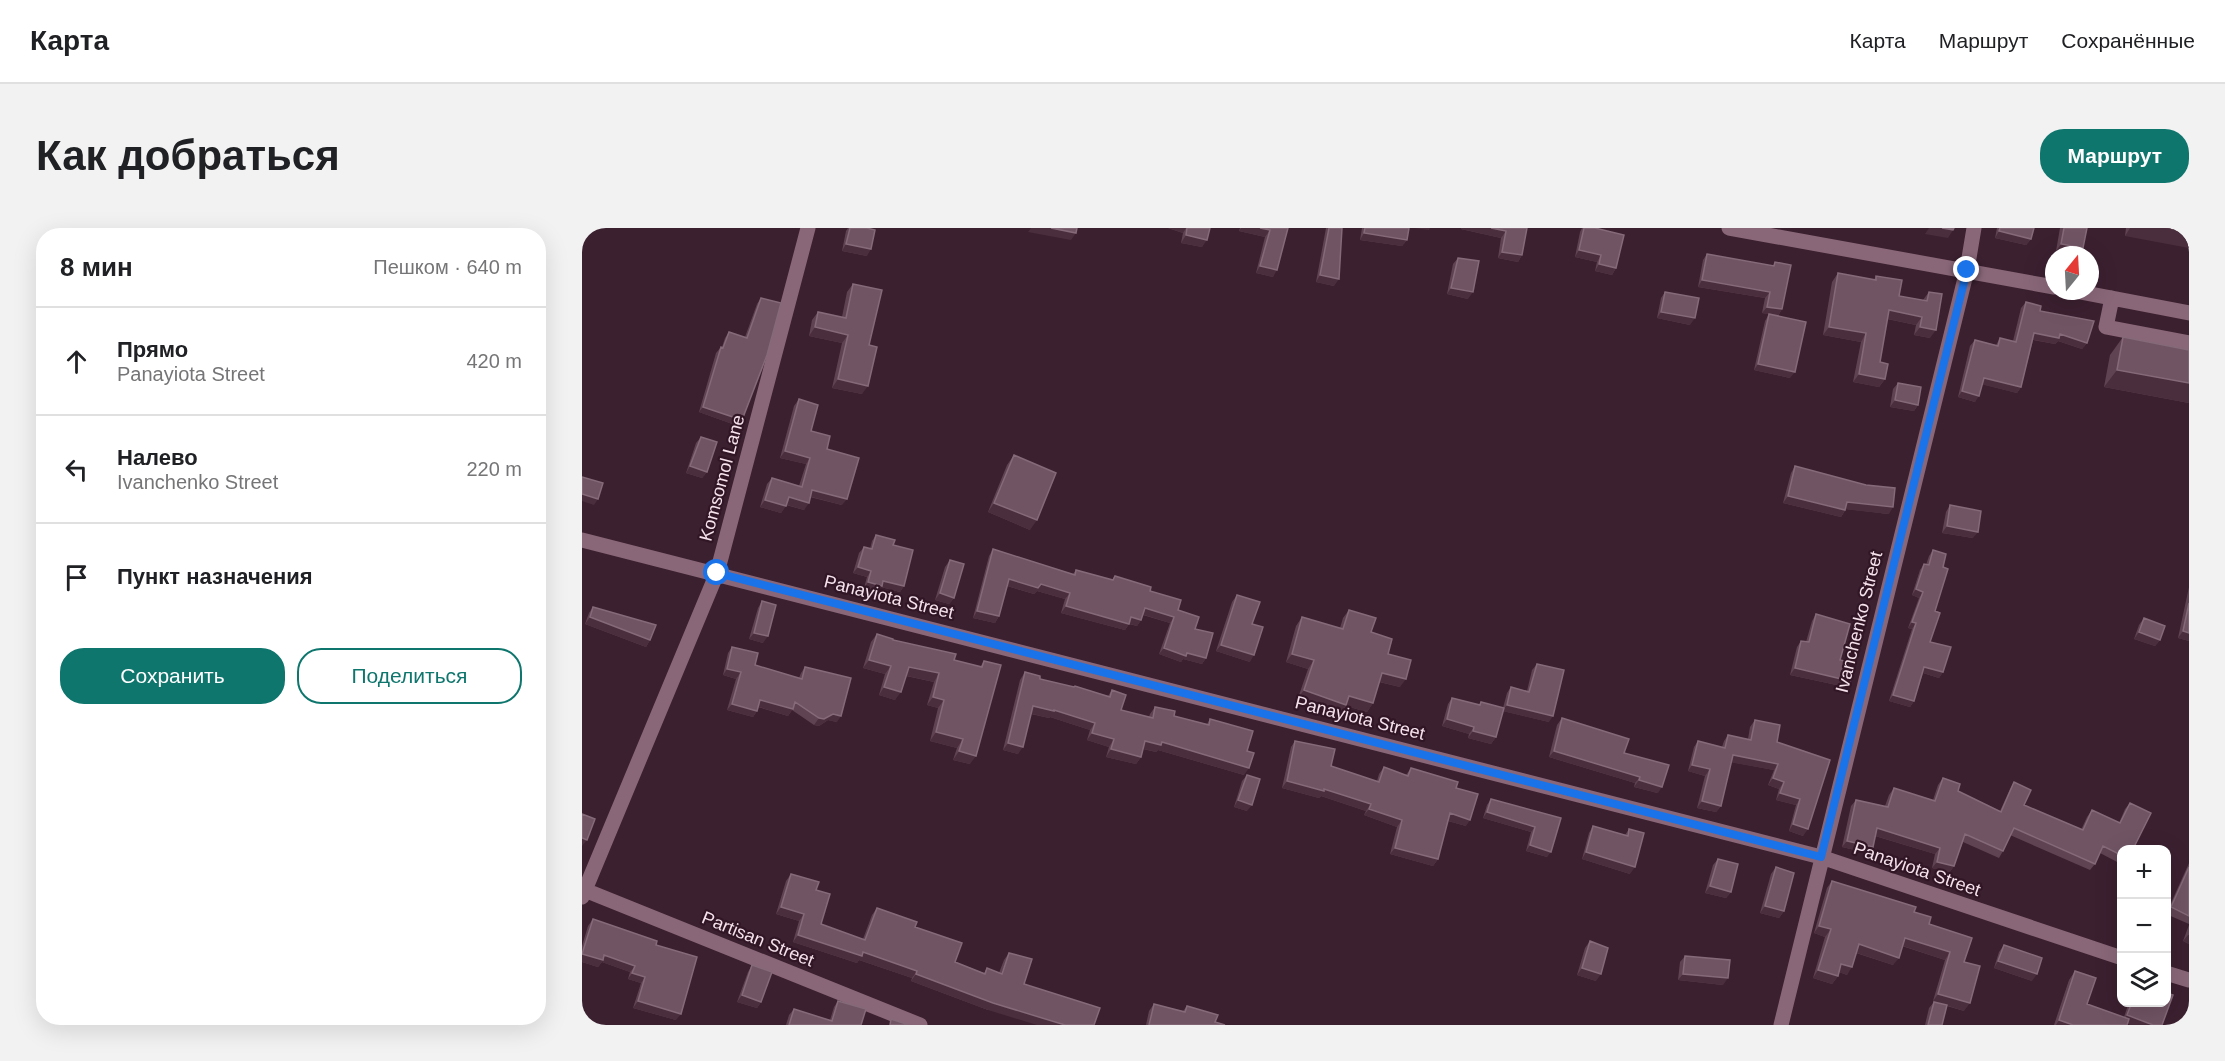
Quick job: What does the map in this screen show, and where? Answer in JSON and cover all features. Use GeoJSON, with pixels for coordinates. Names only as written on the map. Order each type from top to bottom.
{"type":"FeatureCollection","features":[{"type":"Feature","properties":{"kind":"street","name":"Komsomol Lane"},"geometry":{"type":"LineString","coordinates":[[583,892],[717,573],[808,228]]}},
{"type":"Feature","properties":{"kind":"street"},"geometry":{"type":"LineString","coordinates":[[1730,228],[2045,285]]}},
{"type":"Feature","properties":{"kind":"street","name":"Ivanchenko Street"},"geometry":{"type":"LineString","coordinates":[[1781,1025],[1967,270],[1974,228]]}},
{"type":"Feature","properties":{"kind":"street"},"geometry":{"type":"LineString","coordinates":[[2099,296],[2189,313]]}},
{"type":"Feature","properties":{"kind":"street"},"geometry":{"type":"LineString","coordinates":[[2112,298],[2106,327],[2189,343]]}},
{"type":"Feature","properties":{"kind":"street","name":"Panayiota Street"},"geometry":{"type":"LineString","coordinates":[[582,540],[1821,857],[2117,957]]}},
{"type":"Feature","properties":{"kind":"street","name":"Partisan Street"},"geometry":{"type":"LineString","coordinates":[[583,892],[920,1025]]}},
{"type":"Feature","properties":{"kind":"street"},"geometry":{"type":"LineString","coordinates":[[2171,975],[2189,980]]}},
{"type":"Feature","properties":{"kind":"building"},"geometry":{"type":"Polygon","coordinates":[[[850,228],[875,230],[871,249],[846,244],[850,228]]]}},
{"type":"Feature","properties":{"kind":"building"},"geometry":{"type":"Polygon","coordinates":[[[1051,228],[1077,228],[1076,233],[1051,228]]]}},
{"type":"Feature","properties":{"kind":"building"},"geometry":{"type":"Polygon","coordinates":[[[1187,228],[1210,228],[1207,240],[1186,235],[1187,228]]]}},
{"type":"Feature","properties":{"kind":"building"},"geometry":{"type":"Polygon","coordinates":[[[1260,228],[1288,228],[1277,270],[1260,266],[1270,230],[1260,228]]]}},
{"type":"Feature","properties":{"kind":"building"},"geometry":{"type":"Polygon","coordinates":[[[1329,228],[1342,228],[1339,279],[1320,275],[1329,228]]]}},
{"type":"Feature","properties":{"kind":"building"},"geometry":{"type":"Polygon","coordinates":[[[1365,228],[1409,228],[1407,240],[1364,233],[1365,228]]]}},
{"type":"Feature","properties":{"kind":"building"},"geometry":{"type":"Polygon","coordinates":[[[1491,228],[1527,228],[1522,255],[1502,252],[1506,231],[1491,228]]]}},
{"type":"Feature","properties":{"kind":"building"},"geometry":{"type":"Polygon","coordinates":[[[1584,228],[1595,228],[1624,235],[1616,268],[1599,264],[1601,255],[1579,250],[1584,228]]]}},
{"type":"Feature","properties":{"kind":"building"},"geometry":{"type":"Polygon","coordinates":[[[2000,228],[2034,228],[2031,239],[1999,231],[2000,228]]]}},
{"type":"Feature","properties":{"kind":"building"},"geometry":{"type":"Polygon","coordinates":[[[2064,228],[2087,228],[2083,246],[2061,244],[2064,228]]]}},
{"type":"Feature","properties":{"kind":"building"},"geometry":{"type":"Polygon","coordinates":[[[2170,228],[2189,228],[2189,232],[2170,228]]]}},
{"type":"Feature","properties":{"kind":"building"},"geometry":{"type":"Polygon","coordinates":[[[1707,254],[1774,266],[1775,262],[1791,265],[1782,309],[1767,307],[1770,292],[1702,280],[1707,254]]]}},
{"type":"Feature","properties":{"kind":"building"},"geometry":{"type":"Polygon","coordinates":[[[1458,258],[1479,261],[1473,292],[1451,288],[1458,258]]]}},
{"type":"Feature","properties":{"kind":"building"},"geometry":{"type":"Polygon","coordinates":[[[1838,273],[1876,280],[1876,276],[1902,280],[1899,296],[1927,301],[1929,292],[1942,294],[1936,330],[1920,327],[1922,317],[1889,310],[1880,362],[1888,364],[1885,379],[1859,374],[1866,333],[1829,327],[1838,273]]]}},
{"type":"Feature","properties":{"kind":"building"},"geometry":{"type":"Polygon","coordinates":[[[853,284],[882,290],[869,345],[877,347],[868,386],[838,379],[848,335],[815,327],[818,312],[846,318],[853,284]]]}},
{"type":"Feature","properties":{"kind":"building"},"geometry":{"type":"Polygon","coordinates":[[[1665,292],[1699,298],[1695,318],[1661,312],[1665,292]]]}},
{"type":"Feature","properties":{"kind":"building"},"geometry":{"type":"Polygon","coordinates":[[[761,298],[781,303],[767,355],[742,420],[703,407],[721,347],[723,348],[729,332],[747,338],[761,298]]]}},
{"type":"Feature","properties":{"kind":"building"},"geometry":{"type":"Polygon","coordinates":[[[2026,302],[2041,306],[2040,311],[2094,321],[2087,343],[2060,334],[2059,338],[2034,333],[2021,387],[1984,378],[1979,396],[1962,391],[1975,340],[1998,346],[2000,338],[2016,342],[2026,302]]]}},
{"type":"Feature","properties":{"kind":"building"},"geometry":{"type":"Polygon","coordinates":[[[1769,314],[1806,322],[1795,372],[1758,364],[1769,314]]]}},
{"type":"Feature","properties":{"kind":"building"},"geometry":{"type":"Polygon","coordinates":[[[2123,337],[2189,350],[2189,383],[2117,370],[2123,337]]]}},
{"type":"Feature","properties":{"kind":"building"},"geometry":{"type":"Polygon","coordinates":[[[1898,383],[1921,387],[1918,405],[1895,400],[1898,383]]]}},
{"type":"Feature","properties":{"kind":"building"},"geometry":{"type":"Polygon","coordinates":[[[799,399],[818,405],[811,431],[830,436],[827,449],[859,458],[847,499],[812,490],[809,503],[789,497],[786,506],[765,500],[772,478],[802,487],[810,458],[785,451],[799,399]]]}},
{"type":"Feature","properties":{"kind":"building"},"geometry":{"type":"Polygon","coordinates":[[[701,437],[717,442],[707,472],[690,466],[701,437]]]}},
{"type":"Feature","properties":{"kind":"building"},"geometry":{"type":"Polygon","coordinates":[[[1014,455],[1056,473],[1037,520],[994,503],[1014,455]]]}},
{"type":"Feature","properties":{"kind":"building"},"geometry":{"type":"Polygon","coordinates":[[[1795,466],[1866,485],[1895,488],[1893,507],[1847,502],[1845,510],[1788,496],[1795,466]]]}},
{"type":"Feature","properties":{"kind":"building"},"geometry":{"type":"Polygon","coordinates":[[[582,477],[603,483],[598,499],[582,494],[582,477]]]}},
{"type":"Feature","properties":{"kind":"building"},"geometry":{"type":"Polygon","coordinates":[[[1950,505],[1981,511],[1978,532],[1947,526],[1950,505]]]}},
{"type":"Feature","properties":{"kind":"building"},"geometry":{"type":"Polygon","coordinates":[[[876,535],[895,540],[893,545],[913,550],[904,586],[883,581],[882,586],[868,582],[871,571],[858,567],[864,547],[872,549],[876,535]]]}},
{"type":"Feature","properties":{"kind":"building"},"geometry":{"type":"Polygon","coordinates":[[[993,549],[1075,575],[1076,570],[1113,580],[1115,576],[1151,587],[1150,591],[1181,600],[1178,610],[1199,617],[1195,629],[1213,633],[1206,658],[1187,653],[1186,656],[1164,648],[1174,617],[1145,608],[1141,620],[1131,617],[1129,624],[1066,606],[1070,593],[1041,584],[1038,588],[1009,579],[999,616],[977,611],[993,549]]]}},
{"type":"Feature","properties":{"kind":"building"},"geometry":{"type":"Polygon","coordinates":[[[1933,550],[1946,554],[1943,567],[1948,569],[1935,611],[1940,613],[1930,642],[1951,647],[1943,672],[1924,667],[1914,701],[1893,695],[1916,623],[1912,622],[1923,592],[1916,589],[1924,564],[1929,565],[1933,550]]]}},
{"type":"Feature","properties":{"kind":"building"},"geometry":{"type":"Polygon","coordinates":[[[950,560],[964,564],[954,598],[940,593],[950,560]]]}},
{"type":"Feature","properties":{"kind":"building"},"geometry":{"type":"Polygon","coordinates":[[[1237,595],[1260,602],[1252,624],[1263,627],[1254,655],[1221,645],[1237,595]]]}},
{"type":"Feature","properties":{"kind":"building"},"geometry":{"type":"Polygon","coordinates":[[[762,601],[776,605],[768,636],[754,633],[762,601]]]}},
{"type":"Feature","properties":{"kind":"building"},"geometry":{"type":"Polygon","coordinates":[[[2189,603],[2189,633],[2183,631],[2189,603]]]}},
{"type":"Feature","properties":{"kind":"building"},"geometry":{"type":"Polygon","coordinates":[[[593,607],[656,625],[650,640],[590,617],[593,607]]]}},
{"type":"Feature","properties":{"kind":"building"},"geometry":{"type":"Polygon","coordinates":[[[1349,610],[1376,618],[1371,632],[1392,639],[1388,654],[1411,660],[1406,679],[1382,673],[1373,703],[1349,696],[1346,705],[1304,690],[1314,660],[1292,654],[1302,617],[1343,629],[1349,610]]]}},
{"type":"Feature","properties":{"kind":"building"},"geometry":{"type":"Polygon","coordinates":[[[1816,614],[1850,624],[1840,660],[1854,663],[1850,681],[1795,668],[1801,641],[1809,642],[1816,614]]]}},
{"type":"Feature","properties":{"kind":"building"},"geometry":{"type":"Polygon","coordinates":[[[2144,618],[2165,626],[2160,640],[2139,632],[2144,618]]]}},
{"type":"Feature","properties":{"kind":"building"},"geometry":{"type":"Polygon","coordinates":[[[877,634],[893,640],[956,654],[954,660],[982,667],[984,661],[1001,665],[976,756],[959,751],[963,739],[936,732],[944,700],[933,697],[939,673],[909,667],[901,692],[884,687],[891,666],[869,660],[877,634]]]}},
{"type":"Feature","properties":{"kind":"building"},"geometry":{"type":"Polygon","coordinates":[[[732,647],[758,653],[755,665],[802,679],[805,667],[851,678],[841,716],[833,714],[824,719],[819,718],[795,702],[793,709],[760,700],[757,711],[732,704],[741,672],[727,669],[732,647]]]}},
{"type":"Feature","properties":{"kind":"building"},"geometry":{"type":"Polygon","coordinates":[[[1537,664],[1564,670],[1553,716],[1507,705],[1511,687],[1529,692],[1537,664]]]}},
{"type":"Feature","properties":{"kind":"building"},"geometry":{"type":"Polygon","coordinates":[[[1025,672],[1040,676],[1040,679],[1075,686],[1110,697],[1112,690],[1126,695],[1121,710],[1153,718],[1155,707],[1175,711],[1174,716],[1209,725],[1210,719],[1253,731],[1247,751],[1254,753],[1249,768],[1162,742],[1161,745],[1145,741],[1141,757],[1111,749],[1114,739],[1092,733],[1095,723],[1033,706],[1023,747],[1008,743],[1025,672]]]}},
{"type":"Feature","properties":{"kind":"building"},"geometry":{"type":"Polygon","coordinates":[[[1452,698],[1504,708],[1496,737],[1473,731],[1474,727],[1447,719],[1452,698]]]}},
{"type":"Feature","properties":{"kind":"building"},"geometry":{"type":"Polygon","coordinates":[[[1562,718],[1629,739],[1624,753],[1669,765],[1662,787],[1639,780],[1640,777],[1554,751],[1562,718]]]}},
{"type":"Feature","properties":{"kind":"building"},"geometry":{"type":"Polygon","coordinates":[[[1755,720],[1780,725],[1777,742],[1830,760],[1808,829],[1793,824],[1800,799],[1780,793],[1784,782],[1773,778],[1778,764],[1733,755],[1721,806],[1702,801],[1710,769],[1692,765],[1698,741],[1725,748],[1728,735],[1751,740],[1755,720]]]}},
{"type":"Feature","properties":{"kind":"building"},"geometry":{"type":"Polygon","coordinates":[[[1295,741],[1335,749],[1331,766],[1379,782],[1384,767],[1408,776],[1411,768],[1458,782],[1456,788],[1478,794],[1470,820],[1450,813],[1438,859],[1395,848],[1402,820],[1369,809],[1371,804],[1324,789],[1324,791],[1287,781],[1295,741]]]}},
{"type":"Feature","properties":{"kind":"building"},"geometry":{"type":"Polygon","coordinates":[[[1247,775],[1260,779],[1252,805],[1238,800],[1247,775]]]}},
{"type":"Feature","properties":{"kind":"building"},"geometry":{"type":"Polygon","coordinates":[[[1943,778],[1960,784],[1958,791],[2001,812],[2014,782],[2031,790],[2024,805],[2083,830],[2092,810],[2120,823],[2130,803],[2151,813],[2135,845],[2117,845],[2117,853],[2103,846],[2095,864],[2014,828],[2003,851],[1965,834],[1954,866],[1937,862],[1940,848],[1877,828],[1873,847],[1847,841],[1856,800],[1888,807],[1894,788],[1935,801],[1943,778]]]}},
{"type":"Feature","properties":{"kind":"building"},"geometry":{"type":"Polygon","coordinates":[[[1491,799],[1561,818],[1551,852],[1530,845],[1535,827],[1487,812],[1491,799]]]}},
{"type":"Feature","properties":{"kind":"building"},"geometry":{"type":"Polygon","coordinates":[[[582,814],[595,819],[587,840],[582,838],[582,814]]]}},
{"type":"Feature","properties":{"kind":"building"},"geometry":{"type":"Polygon","coordinates":[[[1593,826],[1628,836],[1629,829],[1644,833],[1635,867],[1586,852],[1593,826]]]}},
{"type":"Feature","properties":{"kind":"building"},"geometry":{"type":"Polygon","coordinates":[[[1718,859],[1738,864],[1731,892],[1710,886],[1718,859]]]}},
{"type":"Feature","properties":{"kind":"building"},"geometry":{"type":"Polygon","coordinates":[[[1776,867],[1794,873],[1784,911],[1765,906],[1776,867]]]}},
{"type":"Feature","properties":{"kind":"building"},"geometry":{"type":"Polygon","coordinates":[[[2189,867],[2189,916],[2171,907],[2189,867]]]}},
{"type":"Feature","properties":{"kind":"building"},"geometry":{"type":"Polygon","coordinates":[[[791,874],[819,882],[816,890],[830,894],[821,924],[865,940],[877,908],[917,922],[915,927],[962,943],[955,962],[985,974],[987,968],[1002,974],[1009,953],[1032,959],[1024,984],[1100,1008],[1094,1025],[1065,1025],[993,1003],[916,974],[917,971],[863,952],[862,956],[798,935],[804,914],[781,907],[791,874]]]}},
{"type":"Feature","properties":{"kind":"building"},"geometry":{"type":"Polygon","coordinates":[[[1832,881],[1916,907],[1914,912],[1931,917],[1929,924],[1972,938],[1964,962],[1980,966],[1970,1003],[1938,994],[1950,952],[1905,938],[1899,958],[1859,944],[1852,967],[1841,964],[1838,976],[1818,970],[1831,929],[1819,926],[1832,881]]]}},
{"type":"Feature","properties":{"kind":"building"},"geometry":{"type":"Polygon","coordinates":[[[593,919],[657,941],[656,945],[697,957],[681,1014],[638,1001],[645,977],[632,973],[635,966],[604,955],[603,960],[582,954],[593,919]]]}},
{"type":"Feature","properties":{"kind":"building"},"geometry":{"type":"Polygon","coordinates":[[[1590,941],[1608,948],[1601,974],[1582,968],[1590,941]]]}},
{"type":"Feature","properties":{"kind":"building"},"geometry":{"type":"Polygon","coordinates":[[[2004,945],[2042,958],[2037,974],[1998,961],[2004,945]]]}},
{"type":"Feature","properties":{"kind":"building"},"geometry":{"type":"Polygon","coordinates":[[[1685,956],[1730,960],[1728,978],[1683,974],[1685,956]]]}},
{"type":"Feature","properties":{"kind":"building"},"geometry":{"type":"Polygon","coordinates":[[[752,965],[772,972],[761,1002],[742,995],[752,965]]]}},
{"type":"Feature","properties":{"kind":"building"},"geometry":{"type":"Polygon","coordinates":[[[2075,971],[2096,978],[2087,1004],[2129,1019],[2127,1025],[2073,1025],[2059,1020],[2075,971]]]}},
{"type":"Feature","properties":{"kind":"building"},"geometry":{"type":"Polygon","coordinates":[[[838,1001],[866,1009],[861,1025],[789,1025],[794,1009],[832,1021],[838,1001]]]}},
{"type":"Feature","properties":{"kind":"building"},"geometry":{"type":"Polygon","coordinates":[[[1934,1002],[1947,1005],[1942,1025],[1928,1025],[1934,1002]]]}},
{"type":"Feature","properties":{"kind":"building"},"geometry":{"type":"Polygon","coordinates":[[[1154,1004],[1185,1012],[1187,1006],[1218,1015],[1215,1022],[1225,1025],[1149,1025],[1154,1004]]]}},
{"type":"Feature","properties":{"kind":"building"},"geometry":{"type":"Polygon","coordinates":[[[2130,1007],[2169,1007],[2162,1025],[2153,1025],[2127,1015],[2130,1007]]]}},
{"type":"Feature","properties":{"kind":"building"},"geometry":{"type":"Polygon","coordinates":[[[891,1019],[909,1025],[890,1025],[891,1019]]]}},
{"type":"Feature","properties":{"kind":"route"},"geometry":{"type":"LineString","coordinates":[[717,573],[1821,857],[1967,270]]}}]}
